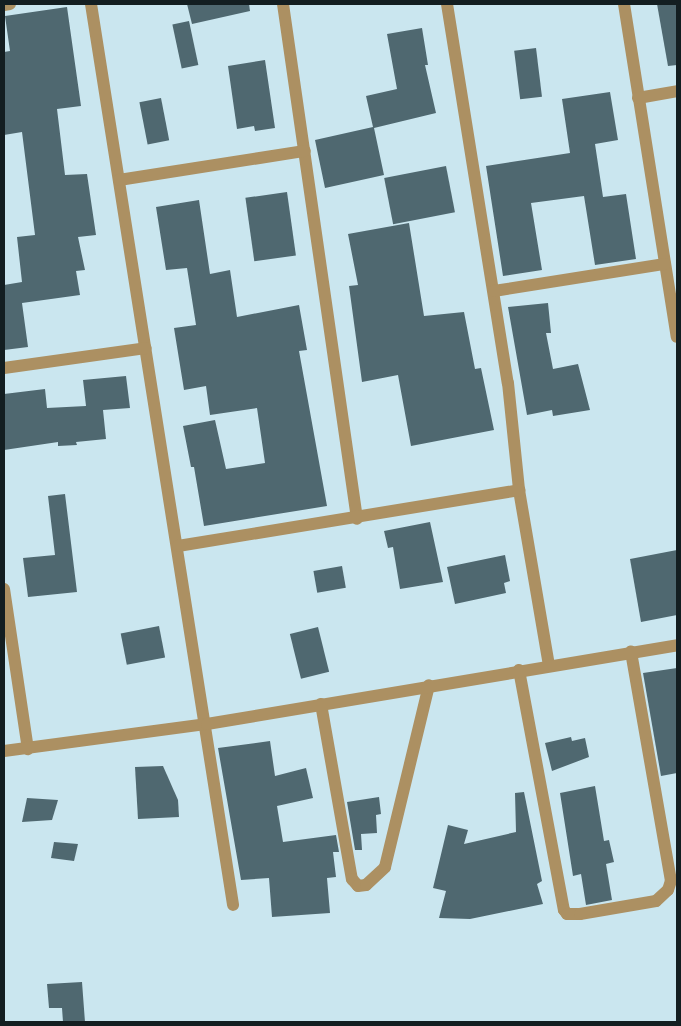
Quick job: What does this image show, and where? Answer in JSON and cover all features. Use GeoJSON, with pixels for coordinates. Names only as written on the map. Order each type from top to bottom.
{"type":"FeatureCollection","features":[{"type":"Feature","properties":{"kind":"street"},"geometry":{"type":"LineString","coordinates":[[4,5],[10,4]]}},
{"type":"Feature","properties":{"kind":"street"},"geometry":{"type":"LineString","coordinates":[[90,4],[207,724],[233,905]]}},
{"type":"Feature","properties":{"kind":"street"},"geometry":{"type":"LineString","coordinates":[[283,4],[357,519]]}},
{"type":"Feature","properties":{"kind":"street"},"geometry":{"type":"LineString","coordinates":[[447,4],[508,383],[519,490],[550,665]]}},
{"type":"Feature","properties":{"kind":"street"},"geometry":{"type":"LineString","coordinates":[[624,4],[677,337]]}},
{"type":"Feature","properties":{"kind":"street"},"geometry":{"type":"LineString","coordinates":[[638,98],[677,91]]}},
{"type":"Feature","properties":{"kind":"street"},"geometry":{"type":"LineString","coordinates":[[119,180],[305,151]]}},
{"type":"Feature","properties":{"kind":"street"},"geometry":{"type":"LineString","coordinates":[[494,291],[665,264]]}},
{"type":"Feature","properties":{"kind":"street"},"geometry":{"type":"LineString","coordinates":[[4,368],[146,348]]}},
{"type":"Feature","properties":{"kind":"street"},"geometry":{"type":"LineString","coordinates":[[178,546],[357,519],[519,490]]}},
{"type":"Feature","properties":{"kind":"street"},"geometry":{"type":"LineString","coordinates":[[4,589],[28,749]]}},
{"type":"Feature","properties":{"kind":"street"},"geometry":{"type":"LineString","coordinates":[[4,751],[207,724],[631,651],[677,645]]}},
{"type":"Feature","properties":{"kind":"street"},"geometry":{"type":"LineString","coordinates":[[519,670],[564,910],[567,914],[580,914],[656,901],[665,894],[671,881],[631,651]]}},
{"type":"Feature","properties":{"kind":"street"},"geometry":{"type":"LineString","coordinates":[[321,704],[352,879],[358,886],[366,885],[385,867],[429,685]]}},
{"type":"Feature","properties":{"kind":"building"},"geometry":{"type":"Polygon","coordinates":[[[187,4],[249,4],[250,11],[192,24],[187,4]]]}},
{"type":"Feature","properties":{"kind":"building"},"geometry":{"type":"Polygon","coordinates":[[[657,4],[677,4],[677,65],[668,66],[657,4]]]}},
{"type":"Feature","properties":{"kind":"building"},"geometry":{"type":"Polygon","coordinates":[[[67,7],[81,106],[57,109],[65,175],[87,174],[96,235],[78,237],[85,270],[76,271],[80,295],[22,303],[28,347],[4,350],[4,285],[22,282],[17,237],[35,235],[22,132],[4,135],[4,52],[10,51],[5,16],[67,7]]]}},
{"type":"Feature","properties":{"kind":"building"},"geometry":{"type":"Polygon","coordinates":[[[189,21],[198,65],[182,69],[172,25],[189,21]]]}},
{"type":"Feature","properties":{"kind":"building"},"geometry":{"type":"Polygon","coordinates":[[[422,28],[428,65],[425,65],[436,113],[374,128],[384,175],[325,188],[315,140],[373,127],[366,96],[397,89],[387,34],[422,28]]]}},
{"type":"Feature","properties":{"kind":"building"},"geometry":{"type":"Polygon","coordinates":[[[536,48],[542,97],[520,99],[514,51],[536,48]]]}},
{"type":"Feature","properties":{"kind":"building"},"geometry":{"type":"Polygon","coordinates":[[[265,60],[275,128],[255,131],[254,126],[237,129],[228,66],[265,60]]]}},
{"type":"Feature","properties":{"kind":"building"},"geometry":{"type":"Polygon","coordinates":[[[610,92],[618,140],[595,144],[603,197],[626,194],[636,259],[595,265],[584,196],[531,203],[542,270],[503,276],[486,166],[570,153],[562,99],[610,92]]]}},
{"type":"Feature","properties":{"kind":"building"},"geometry":{"type":"Polygon","coordinates":[[[161,98],[169,140],[148,144],[139,102],[161,98]]]}},
{"type":"Feature","properties":{"kind":"building"},"geometry":{"type":"Polygon","coordinates":[[[446,166],[455,212],[393,224],[384,178],[446,166]]]}},
{"type":"Feature","properties":{"kind":"building"},"geometry":{"type":"Polygon","coordinates":[[[287,192],[296,255],[254,261],[245,198],[287,192]]]}},
{"type":"Feature","properties":{"kind":"building"},"geometry":{"type":"Polygon","coordinates":[[[199,200],[210,274],[230,270],[237,317],[299,305],[307,350],[299,351],[327,506],[204,526],[194,467],[191,467],[183,426],[215,420],[226,469],[265,463],[257,408],[210,415],[206,386],[184,390],[174,328],[196,325],[187,268],[166,270],[156,207],[199,200]]]}},
{"type":"Feature","properties":{"kind":"building"},"geometry":{"type":"Polygon","coordinates":[[[409,223],[424,316],[464,312],[475,369],[481,368],[494,430],[411,446],[398,375],[362,382],[349,286],[358,285],[348,234],[409,223]]]}},
{"type":"Feature","properties":{"kind":"building"},"geometry":{"type":"Polygon","coordinates":[[[548,303],[551,333],[546,333],[553,369],[578,364],[590,410],[553,416],[552,410],[527,415],[508,307],[548,303]]]}},
{"type":"Feature","properties":{"kind":"building"},"geometry":{"type":"Polygon","coordinates":[[[126,376],[130,408],[103,410],[106,439],[76,442],[77,445],[58,446],[58,442],[4,450],[4,394],[45,389],[47,408],[86,406],[83,380],[126,376]]]}},
{"type":"Feature","properties":{"kind":"building"},"geometry":{"type":"Polygon","coordinates":[[[65,494],[77,592],[28,597],[23,558],[55,555],[48,496],[65,494]]]}},
{"type":"Feature","properties":{"kind":"building"},"geometry":{"type":"Polygon","coordinates":[[[430,522],[443,582],[400,589],[393,547],[388,548],[384,531],[430,522]]]}},
{"type":"Feature","properties":{"kind":"building"},"geometry":{"type":"Polygon","coordinates":[[[677,550],[677,615],[641,622],[630,559],[677,550]]]}},
{"type":"Feature","properties":{"kind":"building"},"geometry":{"type":"Polygon","coordinates":[[[505,555],[510,581],[504,583],[506,593],[455,604],[447,567],[505,555]]]}},
{"type":"Feature","properties":{"kind":"building"},"geometry":{"type":"Polygon","coordinates":[[[342,566],[346,588],[317,593],[313,571],[342,566]]]}},
{"type":"Feature","properties":{"kind":"building"},"geometry":{"type":"Polygon","coordinates":[[[159,626],[165,657],[127,665],[121,633],[159,626]]]}},
{"type":"Feature","properties":{"kind":"building"},"geometry":{"type":"Polygon","coordinates":[[[318,627],[329,672],[301,679],[290,634],[318,627]]]}},
{"type":"Feature","properties":{"kind":"building"},"geometry":{"type":"Polygon","coordinates":[[[677,668],[677,773],[661,776],[643,673],[677,668]]]}},
{"type":"Feature","properties":{"kind":"building"},"geometry":{"type":"Polygon","coordinates":[[[571,737],[572,741],[585,738],[589,757],[552,771],[545,743],[571,737]]]}},
{"type":"Feature","properties":{"kind":"building"},"geometry":{"type":"Polygon","coordinates":[[[270,741],[275,776],[306,768],[313,798],[277,806],[283,842],[336,835],[339,852],[333,852],[336,877],[327,878],[330,913],[272,917],[269,878],[241,880],[218,748],[270,741]]]}},
{"type":"Feature","properties":{"kind":"building"},"geometry":{"type":"Polygon","coordinates":[[[163,766],[178,800],[179,817],[138,819],[135,767],[163,766]]]}},
{"type":"Feature","properties":{"kind":"building"},"geometry":{"type":"Polygon","coordinates":[[[595,786],[604,841],[609,840],[614,862],[606,864],[612,900],[586,905],[581,874],[573,876],[560,793],[595,786]]]}},
{"type":"Feature","properties":{"kind":"building"},"geometry":{"type":"Polygon","coordinates":[[[524,792],[542,881],[537,884],[543,904],[470,919],[439,918],[446,891],[433,888],[448,825],[468,830],[464,844],[516,832],[515,793],[524,792]]]}},
{"type":"Feature","properties":{"kind":"building"},"geometry":{"type":"Polygon","coordinates":[[[379,797],[381,814],[376,815],[377,833],[361,834],[362,850],[355,850],[347,802],[379,797]]]}},
{"type":"Feature","properties":{"kind":"building"},"geometry":{"type":"Polygon","coordinates":[[[27,798],[58,800],[52,820],[22,822],[27,798]]]}},
{"type":"Feature","properties":{"kind":"building"},"geometry":{"type":"Polygon","coordinates":[[[54,842],[78,844],[74,861],[51,858],[54,842]]]}},
{"type":"Feature","properties":{"kind":"building"},"geometry":{"type":"Polygon","coordinates":[[[82,982],[85,1022],[63,1022],[62,1008],[49,1008],[47,984],[82,982]]]}}]}
